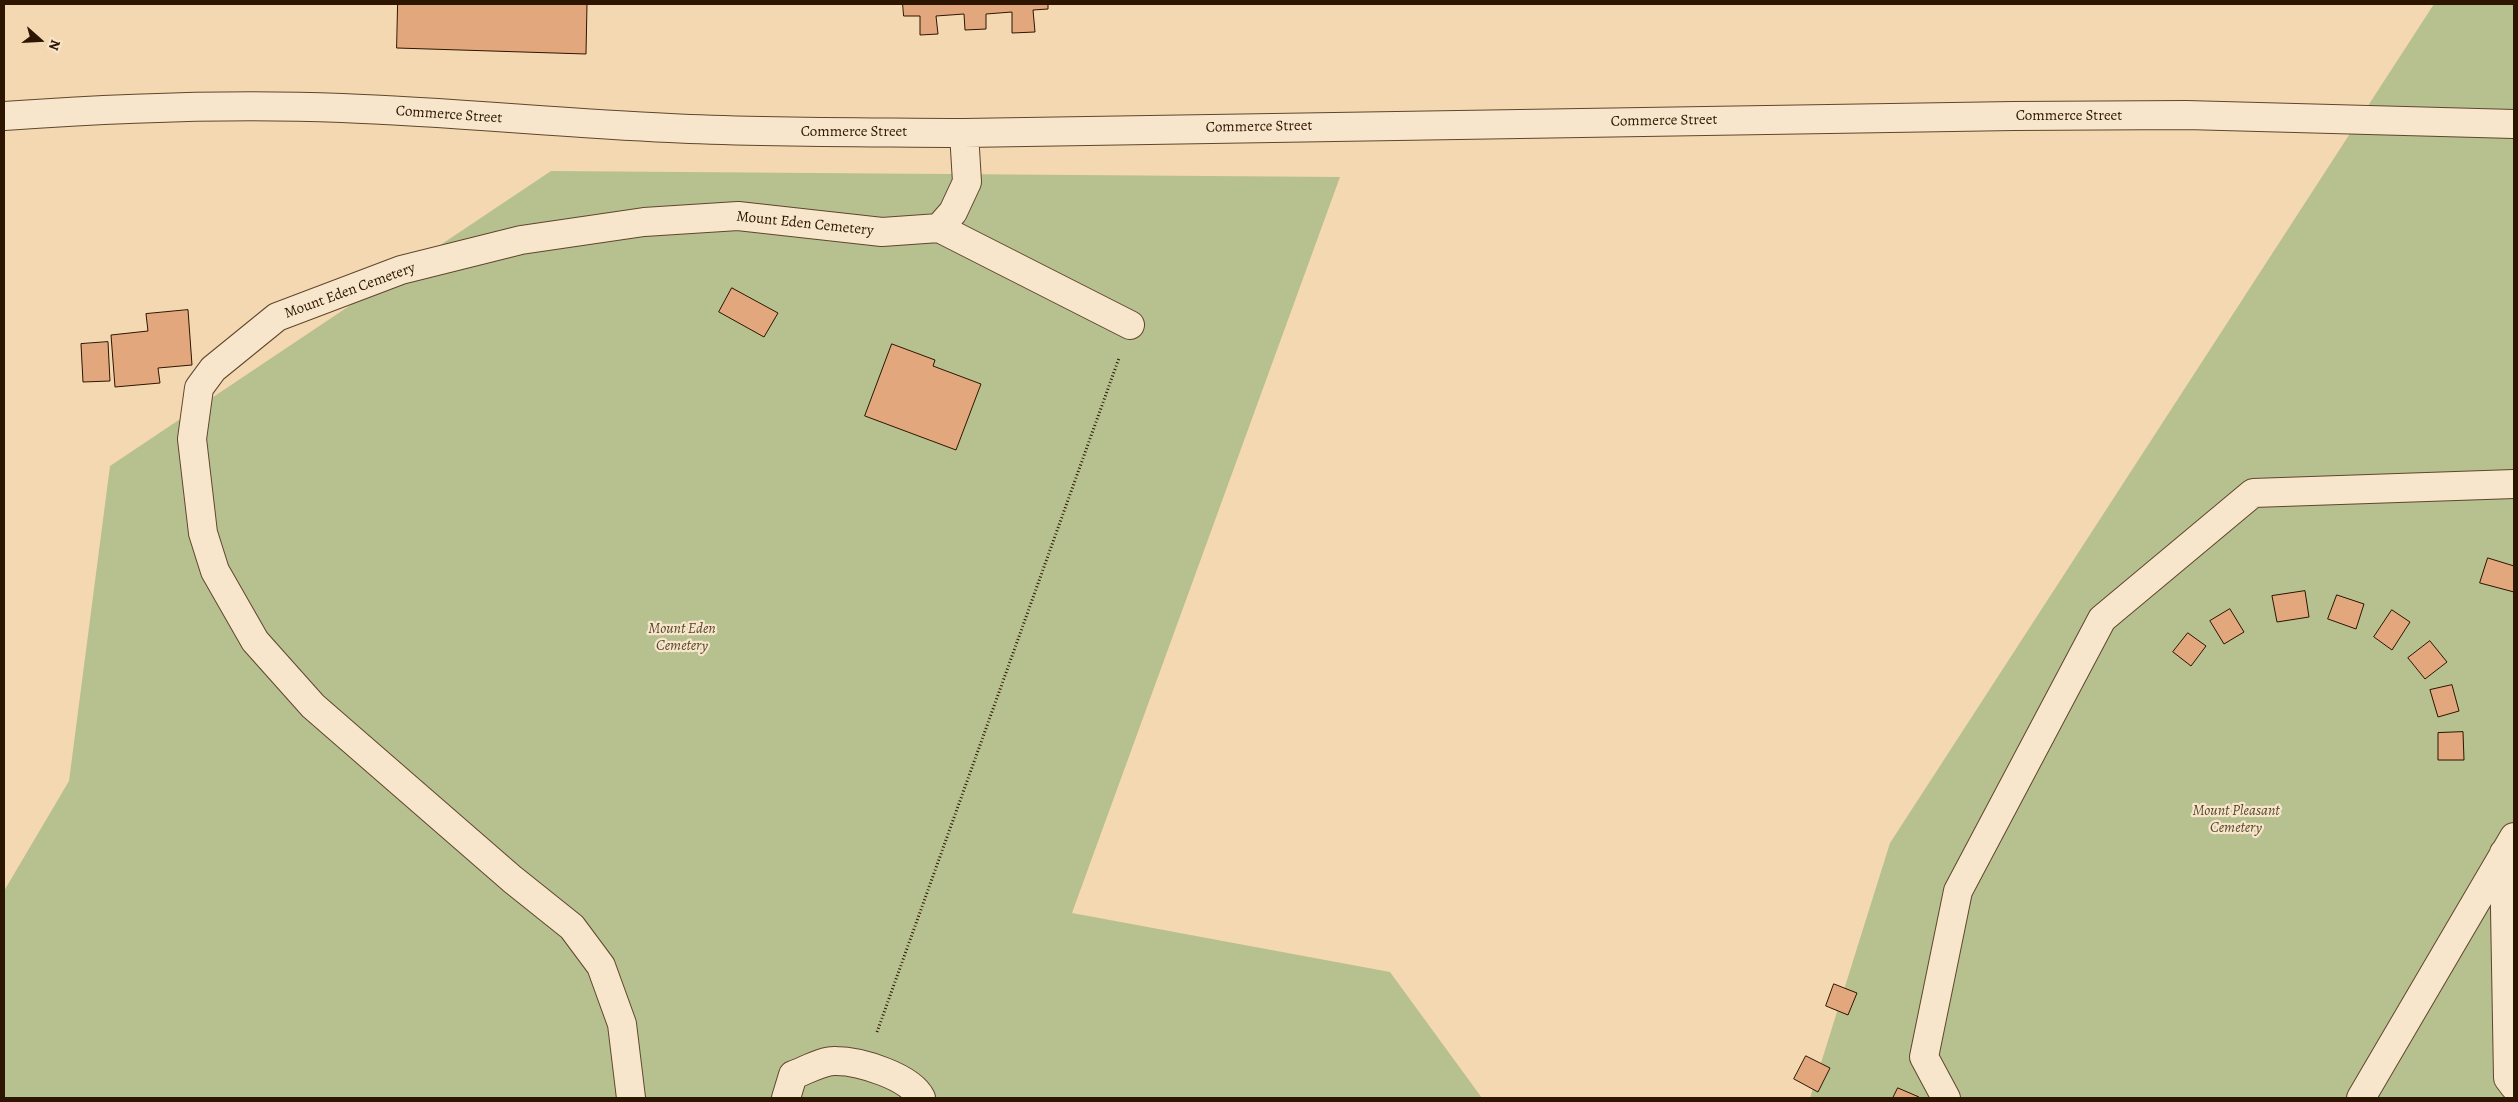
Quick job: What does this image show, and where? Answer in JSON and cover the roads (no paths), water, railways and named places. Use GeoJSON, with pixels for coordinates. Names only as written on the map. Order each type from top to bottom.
{"type":"FeatureCollection","features":[{"type":"Feature","properties":{"kind":"street","name":"Commerce Street"},"geometry":{"type":"LineString","coordinates":[[4,116],[112,109],[215,106],[341,108],[672,128],[964,132],[2014,116],[2196,116],[2514,124]]}},
{"type":"Feature","properties":{"kind":"street"},"geometry":{"type":"LineString","coordinates":[[964,132],[967,182],[953,212],[939,228],[1130,325]]}},
{"type":"Feature","properties":{"kind":"street","name":"Mount Eden Cemetery"},"geometry":{"type":"LineString","coordinates":[[631,1098],[622,1024],[601,966],[572,927],[512,879],[313,706],[254,641],[215,571],[203,533],[192,439],[199,388],[214,369],[277,317],[401,270],[521,240],[644,222],[738,216],[882,232],[939,228]]}},
{"type":"Feature","properties":{"kind":"street"},"geometry":{"type":"LineString","coordinates":[[1946,1098],[1924,1057],[1958,891],[2102,619],[2253,493],[2514,484]]}},
{"type":"Feature","properties":{"kind":"street"},"geometry":{"type":"LineString","coordinates":[[2509,845],[2508,1078],[2514,1086]]}},
{"type":"Feature","properties":{"kind":"street"},"geometry":{"type":"LineString","coordinates":[[2361,1098],[2509,845]]}},
{"type":"Feature","properties":{"kind":"street"},"geometry":{"type":"LineString","coordinates":[[786,1098],[792,1075],[835,1060],[877,1068],[918,1090],[921,1098]]}},
{"type":"Feature","properties":{"kind":"park label","name":"Mount Pleasant Cemetery"},"geometry":{"type":"Point","coordinates":[2236,820]}}]}
